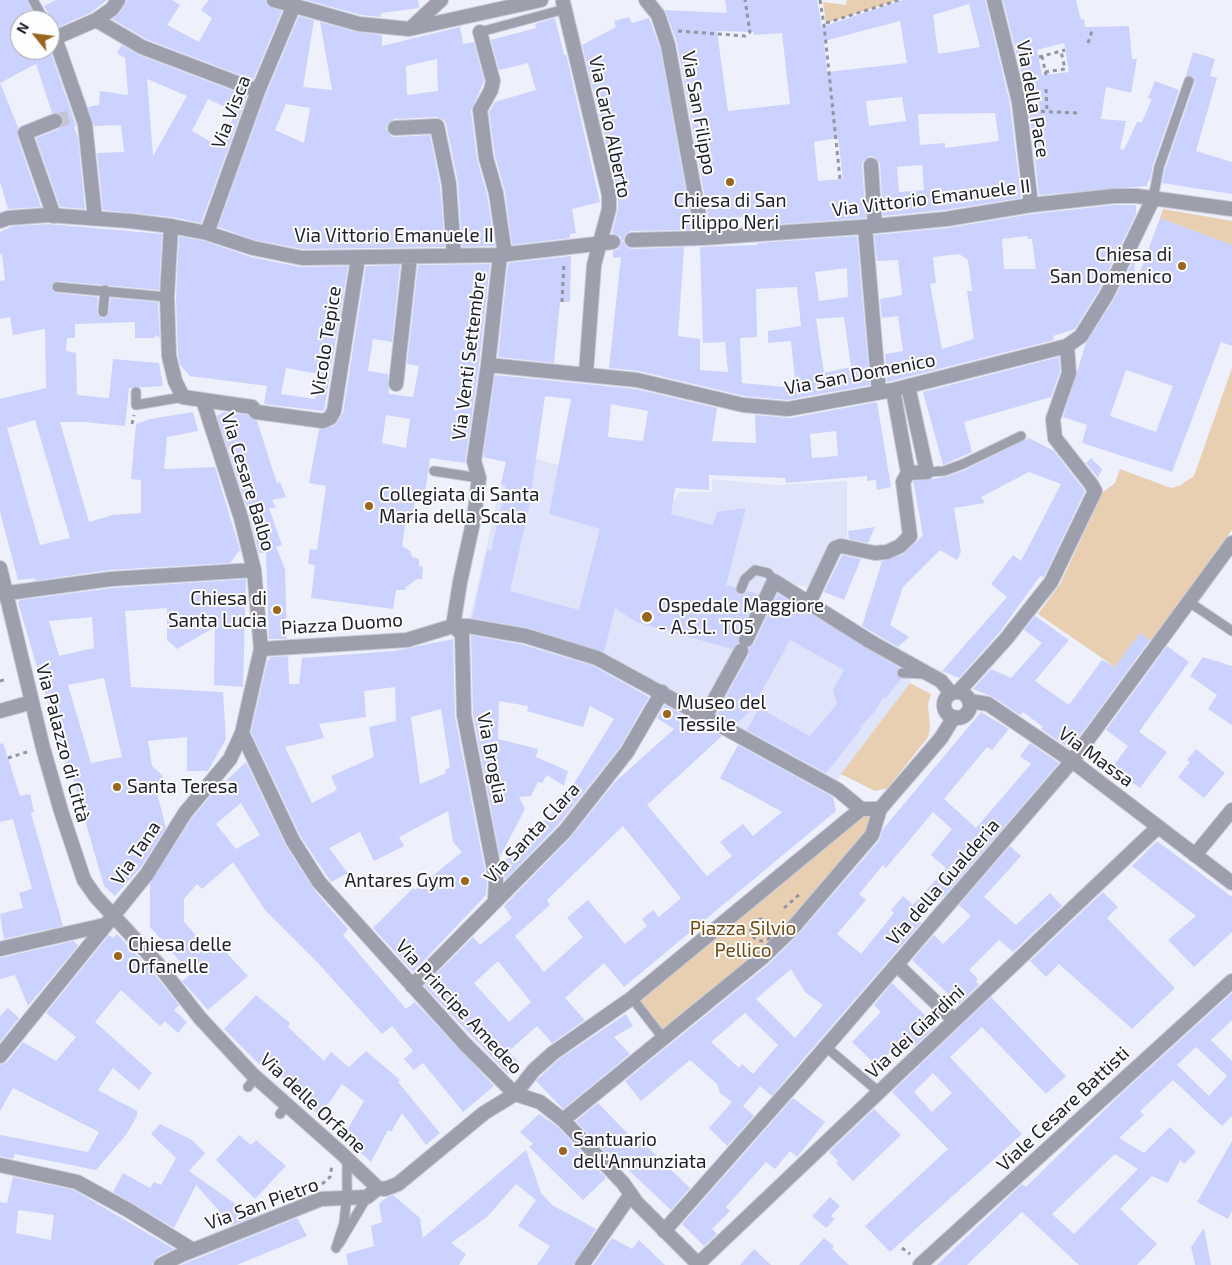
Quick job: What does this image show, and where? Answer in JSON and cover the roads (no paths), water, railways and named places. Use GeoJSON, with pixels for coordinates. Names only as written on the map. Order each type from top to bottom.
{"type":"FeatureCollection","features":[{"type":"Feature","properties":{"kind":"street"},"geometry":{"type":"LineString","coordinates":[[60,33],[96,20],[112,9],[118,0]]}},
{"type":"Feature","properties":{"kind":"street"},"geometry":{"type":"LineString","coordinates":[[274,0],[359,24],[409,29],[542,0]]}},
{"type":"Feature","properties":{"kind":"street"},"geometry":{"type":"LineString","coordinates":[[409,29],[441,0]]}},
{"type":"Feature","properties":{"kind":"street"},"geometry":{"type":"LineString","coordinates":[[548,0],[567,4]]}},
{"type":"Feature","properties":{"kind":"street","name":"Via San Filippo"},"geometry":{"type":"LineString","coordinates":[[646,0],[658,15],[668,45],[703,238]]}},
{"type":"Feature","properties":{"kind":"street","name":"Via della Pace"},"geometry":{"type":"LineString","coordinates":[[994,0],[1020,110],[1031,205]]}},
{"type":"Feature","properties":{"kind":"street","name":"Via Carlo Alberto"},"geometry":{"type":"LineString","coordinates":[[567,4],[574,46],[609,195],[608,209],[594,264],[586,373]]}},
{"type":"Feature","properties":{"kind":"street","name":"Via Visca"},"geometry":{"type":"LineString","coordinates":[[207,233],[258,91],[294,5]]}},
{"type":"Feature","properties":{"kind":"street"},"geometry":{"type":"LineString","coordinates":[[96,20],[142,47],[258,91]]}},
{"type":"Feature","properties":{"kind":"street","name":"Via Venti Settembre"},"geometry":{"type":"LineString","coordinates":[[479,478],[474,461],[502,255],[496,194],[486,158],[480,110],[491,90],[493,81],[480,32]]}},
{"type":"Feature","properties":{"kind":"street"},"geometry":{"type":"LineString","coordinates":[[60,56],[80,115],[85,124],[95,218]]}},
{"type":"Feature","properties":{"kind":"street"},"geometry":{"type":"LineString","coordinates":[[54,216],[25,133],[55,121]]}},
{"type":"Feature","properties":{"kind":"street"},"geometry":{"type":"LineString","coordinates":[[395,128],[437,126],[448,184],[454,256]]}},
{"type":"Feature","properties":{"kind":"street"},"geometry":{"type":"LineString","coordinates":[[809,603],[835,548],[841,546],[875,553],[887,552],[900,546],[910,536],[906,478],[886,391],[870,226],[871,165]]}},
{"type":"Feature","properties":{"kind":"street","name":"Via Vittorio Emanuele II"},"geometry":{"type":"LineString","coordinates":[[632,240],[703,238],[870,226],[946,219],[1031,205],[1114,196],[1137,196],[1232,209]]}},
{"type":"Feature","properties":{"kind":"street","name":"Via San Domenico"},"geometry":{"type":"LineString","coordinates":[[488,365],[586,373],[637,380],[743,405],[788,409],[908,386],[1067,346],[1081,336],[1106,294],[1152,199]]}},
{"type":"Feature","properties":{"kind":"street","name":"Via Vittorio Emanuele II"},"geometry":{"type":"LineString","coordinates":[[0,221],[8,218],[54,216],[171,226],[207,233],[254,248],[302,258],[502,255],[613,242]]}},
{"type":"Feature","properties":{"kind":"street"},"geometry":{"type":"LineString","coordinates":[[171,226],[164,351],[183,397]]}},
{"type":"Feature","properties":{"kind":"street"},"geometry":{"type":"LineString","coordinates":[[396,384],[410,257]]}},
{"type":"Feature","properties":{"kind":"street","name":"Vicolo Tepice"},"geometry":{"type":"LineString","coordinates":[[203,400],[252,407],[256,412],[323,420],[330,418],[334,412],[358,258]]}},
{"type":"Feature","properties":{"kind":"street"},"geometry":{"type":"LineString","coordinates":[[705,717],[774,581],[871,642],[941,681],[954,693],[965,694],[969,701],[967,713],[960,717],[948,714],[944,706],[946,698],[954,693],[1006,639],[1051,582],[1094,491],[1055,438],[1053,419],[1069,373],[1067,346]]}},
{"type":"Feature","properties":{"kind":"street"},"geometry":{"type":"LineString","coordinates":[[906,478],[927,472],[908,386]]}},
{"type":"Feature","properties":{"kind":"street","name":"Via Cesare Balbo"},"geometry":{"type":"LineString","coordinates":[[183,397],[203,400],[241,518],[254,570],[261,649]]}},
{"type":"Feature","properties":{"kind":"street"},"geometry":{"type":"LineString","coordinates":[[479,478],[474,518],[460,582],[453,626],[468,626],[526,636],[597,658],[705,717],[744,733],[838,790],[861,809],[880,810]]}},
{"type":"Feature","properties":{"kind":"street","name":"Via della Gualderia"},"geometry":{"type":"LineString","coordinates":[[664,1231],[826,1047],[1072,761],[1232,543]]}},
{"type":"Feature","properties":{"kind":"street","name":"Via Palazzo di Città"},"geometry":{"type":"LineString","coordinates":[[0,568],[3,593],[61,811],[84,880],[110,921]]}},
{"type":"Feature","properties":{"kind":"street"},"geometry":{"type":"LineString","coordinates":[[3,593],[111,579],[254,570]]}},
{"type":"Feature","properties":{"kind":"street","name":"Piazza Duomo"},"geometry":{"type":"LineString","coordinates":[[261,649],[407,640],[453,626]]}},
{"type":"Feature","properties":{"kind":"street","name":"Via Broglia"},"geometry":{"type":"LineString","coordinates":[[453,626],[462,634],[464,715],[496,880],[495,900]]}},
{"type":"Feature","properties":{"kind":"street","name":"Via Tana"},"geometry":{"type":"LineString","coordinates":[[0,1056],[147,874],[185,814],[230,759],[242,733],[261,649]]}},
{"type":"Feature","properties":{"kind":"street","name":"Via Santa Clara"},"geometry":{"type":"LineString","coordinates":[[412,986],[495,900],[508,890],[570,824],[627,752],[662,692]]}},
{"type":"Feature","properties":{"kind":"street","name":"Via Massa"},"geometry":{"type":"LineString","coordinates":[[969,701],[988,704],[1072,761],[1232,883]]}},
{"type":"Feature","properties":{"kind":"street"},"geometry":{"type":"LineString","coordinates":[[0,710],[32,702]]}},
{"type":"Feature","properties":{"kind":"street"},"geometry":{"type":"LineString","coordinates":[[563,1120],[763,957],[790,931],[872,835],[880,810],[941,738],[954,717]]}},
{"type":"Feature","properties":{"kind":"street","name":"Via Principe Amedeo"},"geometry":{"type":"LineString","coordinates":[[242,733],[293,841],[319,882],[412,986],[515,1094],[540,1102],[563,1120],[623,1183],[664,1231],[698,1264]]}},
{"type":"Feature","properties":{"kind":"street"},"geometry":{"type":"LineString","coordinates":[[372,1193],[398,1184],[484,1113],[515,1094],[534,1070],[553,1053],[632,998],[861,809]]}},
{"type":"Feature","properties":{"kind":"street"},"geometry":{"type":"LineString","coordinates":[[1196,855],[1232,810]]}},
{"type":"Feature","properties":{"kind":"street","name":"Via dei Giardini"},"geometry":{"type":"LineString","coordinates":[[698,1264],[1158,827]]}},
{"type":"Feature","properties":{"kind":"street"},"geometry":{"type":"LineString","coordinates":[[0,949],[110,921]]}},
{"type":"Feature","properties":{"kind":"street","name":"Via delle Orfane"},"geometry":{"type":"LineString","coordinates":[[110,921],[157,963],[252,1082],[326,1147],[347,1158],[372,1193]]}},
{"type":"Feature","properties":{"kind":"street"},"geometry":{"type":"LineString","coordinates":[[897,965],[954,1020]]}},
{"type":"Feature","properties":{"kind":"street","name":"Viale Cesare Battisti"},"geometry":{"type":"LineString","coordinates":[[920,1265],[1232,981]]}},
{"type":"Feature","properties":{"kind":"street"},"geometry":{"type":"LineString","coordinates":[[0,1165],[77,1182],[128,1210],[192,1250]]}},
{"type":"Feature","properties":{"kind":"street","name":"Via San Pietro"},"geometry":{"type":"LineString","coordinates":[[161,1265],[192,1250],[321,1199],[347,1198],[372,1193]]}},
{"type":"Feature","properties":{"kind":"street"},"geometry":{"type":"LineString","coordinates":[[582,1265],[631,1194]]}},
{"type":"Feature","properties":{"kind":"lane"},"geometry":{"type":"LineString","coordinates":[[480,32],[567,4]]}},
{"type":"Feature","properties":{"kind":"lane"},"geometry":{"type":"LineString","coordinates":[[1152,199],[1159,167],[1189,81]]}},
{"type":"Feature","properties":{"kind":"lane"},"geometry":{"type":"LineString","coordinates":[[57,287],[167,297]]}},
{"type":"Feature","properties":{"kind":"lane"},"geometry":{"type":"LineString","coordinates":[[103,312],[105,290]]}},
{"type":"Feature","properties":{"kind":"lane"},"geometry":{"type":"LineString","coordinates":[[136,392],[136,405],[183,397]]}},
{"type":"Feature","properties":{"kind":"lane"},"geometry":{"type":"LineString","coordinates":[[927,472],[944,471],[963,464],[1021,436]]}},
{"type":"Feature","properties":{"kind":"lane"},"geometry":{"type":"LineString","coordinates":[[434,471],[479,478]]}},
{"type":"Feature","properties":{"kind":"lane"},"geometry":{"type":"LineString","coordinates":[[741,589],[745,579],[755,570],[768,573],[774,581]]}},
{"type":"Feature","properties":{"kind":"lane"},"geometry":{"type":"LineString","coordinates":[[1189,602],[1232,632]]}},
{"type":"Feature","properties":{"kind":"lane"},"geometry":{"type":"LineString","coordinates":[[902,673],[929,674]]}},
{"type":"Feature","properties":{"kind":"lane"},"geometry":{"type":"LineString","coordinates":[[632,998],[663,1038]]}},
{"type":"Feature","properties":{"kind":"lane"},"geometry":{"type":"LineString","coordinates":[[826,1047],[878,1092]]}},
{"type":"Feature","properties":{"kind":"lane"},"geometry":{"type":"LineString","coordinates":[[347,1158],[347,1198],[344,1223],[336,1248],[372,1193]]}},
{"type":"Feature","properties":{"kind":"tunnel"},"geometry":{"type":"LineString","coordinates":[[55,121],[78,115]]}},
{"type":"Feature","properties":{"kind":"place","name":"Chiesa di San Filippo Neri"},"geometry":{"type":"Point","coordinates":[730,182]}},
{"type":"Feature","properties":{"kind":"place","name":"Chiesa di San Domenico"},"geometry":{"type":"Point","coordinates":[1182,266]}},
{"type":"Feature","properties":{"kind":"place","name":"Collegiata di Santa Maria della Scala"},"geometry":{"type":"Point","coordinates":[369,506]}},
{"type":"Feature","properties":{"kind":"place","name":"Chiesa di Santa Lucia"},"geometry":{"type":"Point","coordinates":[277,610]}},
{"type":"Feature","properties":{"kind":"place","name":"Ospedale Maggiore - A.S.L. TO5"},"geometry":{"type":"Point","coordinates":[647,617]}},
{"type":"Feature","properties":{"kind":"place","name":"Museo del Tessile"},"geometry":{"type":"Point","coordinates":[667,714]}},
{"type":"Feature","properties":{"kind":"place","name":"Santa Teresa"},"geometry":{"type":"Point","coordinates":[117,787]}},
{"type":"Feature","properties":{"kind":"place","name":"Antares Gym"},"geometry":{"type":"Point","coordinates":[465,881]}},
{"type":"Feature","properties":{"kind":"place","name":"Chiesa delle Orfanelle"},"geometry":{"type":"Point","coordinates":[118,956]}},
{"type":"Feature","properties":{"kind":"place","name":"Santuario dell'Annunziata"},"geometry":{"type":"Point","coordinates":[563,1151]}},
{"type":"Feature","properties":{"kind":"park label","name":"Piazza Silvio Pellico"},"geometry":{"type":"Point","coordinates":[743,940]}}]}
